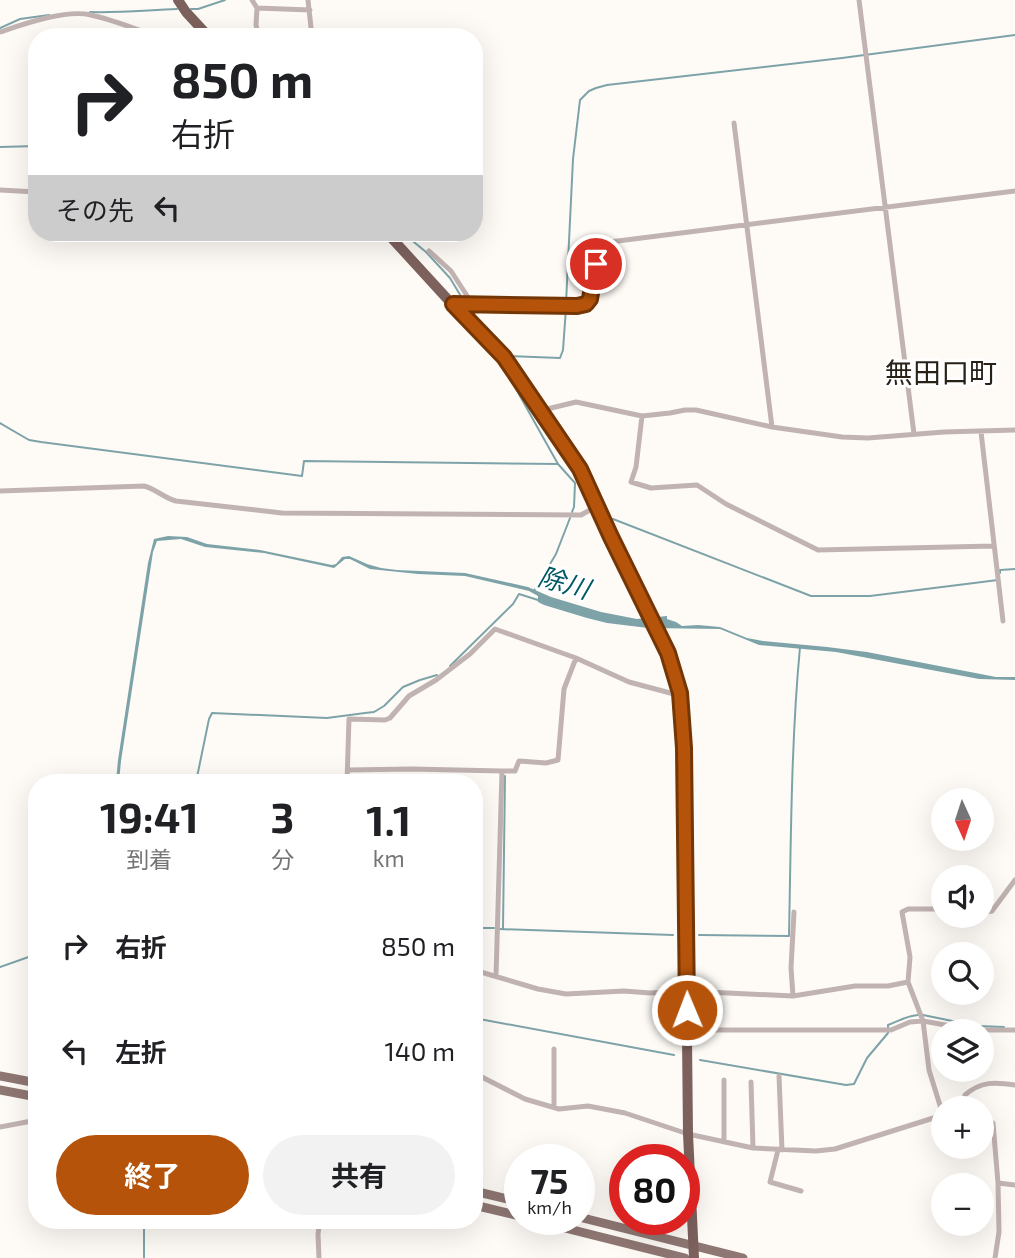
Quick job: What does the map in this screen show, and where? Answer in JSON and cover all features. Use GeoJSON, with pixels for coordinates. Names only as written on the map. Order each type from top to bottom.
{"type":"FeatureCollection","features":[{"type":"Feature","properties":{"kind":"highway"},"geometry":{"type":"LineString","coordinates":[[178,0],[201,28]]}},
{"type":"Feature","properties":{"kind":"highway"},"geometry":{"type":"LineString","coordinates":[[395,242],[504,357],[580,469],[659,631],[680,693],[684,748],[688,1134],[694,1258]]}},
{"type":"Feature","properties":{"kind":"main road"},"geometry":{"type":"LineString","coordinates":[[0,1076],[28,1081]]}},
{"type":"Feature","properties":{"kind":"main road"},"geometry":{"type":"LineString","coordinates":[[0,1090],[28,1095]]}},
{"type":"Feature","properties":{"kind":"main road"},"geometry":{"type":"LineString","coordinates":[[483,1193],[504,1198]]}},
{"type":"Feature","properties":{"kind":"main road"},"geometry":{"type":"LineString","coordinates":[[483,1207],[504,1212]]}},
{"type":"Feature","properties":{"kind":"main road"},"geometry":{"type":"LineString","coordinates":[[595,1221],[743,1258]]}},
{"type":"Feature","properties":{"kind":"main road"},"geometry":{"type":"LineString","coordinates":[[593,1235],[685,1258]]}},
{"type":"Feature","properties":{"kind":"street"},"geometry":{"type":"LineString","coordinates":[[252,0],[257,8],[257,28]]}},
{"type":"Feature","properties":{"kind":"street"},"geometry":{"type":"LineString","coordinates":[[308,0],[311,28]]}},
{"type":"Feature","properties":{"kind":"street"},"geometry":{"type":"LineString","coordinates":[[859,0],[914,434]]}},
{"type":"Feature","properties":{"kind":"street"},"geometry":{"type":"LineString","coordinates":[[257,8],[310,10]]}},
{"type":"Feature","properties":{"kind":"street"},"geometry":{"type":"LineString","coordinates":[[0,32],[32,21],[80,14],[90,14],[133,28]]}},
{"type":"Feature","properties":{"kind":"street"},"geometry":{"type":"LineString","coordinates":[[734,123],[772,427]]}},
{"type":"Feature","properties":{"kind":"street"},"geometry":{"type":"LineString","coordinates":[[0,190],[28,192]]}},
{"type":"Feature","properties":{"kind":"street"},"geometry":{"type":"LineString","coordinates":[[453,304],[586,304],[590,299],[598,246],[602,243],[1015,191]]}},
{"type":"Feature","properties":{"kind":"street"},"geometry":{"type":"LineString","coordinates":[[429,251],[451,271],[473,305]]}},
{"type":"Feature","properties":{"kind":"street"},"geometry":{"type":"LineString","coordinates":[[539,411],[576,402],[642,416],[695,410],[772,427],[842,437],[869,438],[1015,429]]}},
{"type":"Feature","properties":{"kind":"street"},"geometry":{"type":"LineString","coordinates":[[642,416],[636,467],[631,482],[651,488],[697,485],[726,504],[818,550],[993,546]]}},
{"type":"Feature","properties":{"kind":"street"},"geometry":{"type":"LineString","coordinates":[[982,432],[1003,621]]}},
{"type":"Feature","properties":{"kind":"street"},"geometry":{"type":"LineString","coordinates":[[0,491],[144,486],[176,501],[282,513],[580,515],[597,506]]}},
{"type":"Feature","properties":{"kind":"street"},"geometry":{"type":"LineString","coordinates":[[348,774],[349,719],[390,718],[409,696],[453,668],[495,629],[576,658],[629,682],[674,694],[680,693]]}},
{"type":"Feature","properties":{"kind":"street"},"geometry":{"type":"LineString","coordinates":[[348,770],[515,771],[519,761],[546,763],[558,760],[564,689],[576,658]]}},
{"type":"Feature","properties":{"kind":"street"},"geometry":{"type":"LineString","coordinates":[[496,976],[502,771]]}},
{"type":"Feature","properties":{"kind":"street"},"geometry":{"type":"LineString","coordinates":[[994,908],[1015,880]]}},
{"type":"Feature","properties":{"kind":"street"},"geometry":{"type":"LineString","coordinates":[[931,909],[902,912],[910,957],[908,982],[923,1021],[929,1070],[937,1096]]}},
{"type":"Feature","properties":{"kind":"street"},"geometry":{"type":"LineString","coordinates":[[793,996],[791,968],[794,912]]}},
{"type":"Feature","properties":{"kind":"street"},"geometry":{"type":"LineString","coordinates":[[483,972],[549,992],[566,994],[686,991],[793,996],[855,986],[888,986],[908,982]]}},
{"type":"Feature","properties":{"kind":"street"},"geometry":{"type":"LineString","coordinates":[[687,1030],[891,1030],[910,1022],[923,1021],[973,1030],[1015,1030]]}},
{"type":"Feature","properties":{"kind":"street"},"geometry":{"type":"LineString","coordinates":[[554,1049],[554,1107]]}},
{"type":"Feature","properties":{"kind":"street"},"geometry":{"type":"LineString","coordinates":[[779,1076],[780,1150],[770,1182],[801,1191]]}},
{"type":"Feature","properties":{"kind":"street"},"geometry":{"type":"LineString","coordinates":[[483,1078],[525,1100],[559,1109],[588,1106],[625,1113],[688,1134],[753,1148],[816,1151],[835,1149],[931,1119]]}},
{"type":"Feature","properties":{"kind":"street"},"geometry":{"type":"LineString","coordinates":[[724,1080],[724,1142]]}},
{"type":"Feature","properties":{"kind":"street"},"geometry":{"type":"LineString","coordinates":[[751,1082],[753,1148]]}},
{"type":"Feature","properties":{"kind":"street"},"geometry":{"type":"LineString","coordinates":[[965,1096],[980,1085],[1015,1085]]}},
{"type":"Feature","properties":{"kind":"street"},"geometry":{"type":"LineString","coordinates":[[0,1127],[28,1122]]}},
{"type":"Feature","properties":{"kind":"street"},"geometry":{"type":"LineString","coordinates":[[994,1135],[999,1231],[995,1258]]}},
{"type":"Feature","properties":{"kind":"street"},"geometry":{"type":"LineString","coordinates":[[998,1183],[1015,1185]]}},
{"type":"Feature","properties":{"kind":"street"},"geometry":{"type":"LineString","coordinates":[[319,1229],[319,1258]]}},
{"type":"Feature","properties":{"kind":"water"},"geometry":{"type":"Polygon","coordinates":[[[168,536],[187,537],[207,544],[260,550],[332,565],[342,557],[349,556],[381,568],[465,573],[528,587],[601,612],[637,619],[667,616],[667,619],[682,626],[720,627],[747,638],[763,641],[867,652],[996,677],[1015,677],[1015,680],[979,679],[836,652],[759,645],[720,629],[648,628],[607,623],[544,605],[538,602],[538,596],[529,591],[465,576],[370,569],[350,559],[345,559],[334,568],[264,553],[205,547],[181,539],[157,541],[153,552],[120,774],[117,774],[148,563],[154,539],[168,536]]]}},
{"type":"Feature","properties":{"kind":"waterway"},"geometry":{"type":"LineString","coordinates":[[191,9],[225,0]]}},
{"type":"Feature","properties":{"kind":"waterway"},"geometry":{"type":"LineString","coordinates":[[90,12],[177,9]]}},
{"type":"Feature","properties":{"kind":"waterway"},"geometry":{"type":"LineString","coordinates":[[0,28],[20,19],[49,15]]}},
{"type":"Feature","properties":{"kind":"waterway"},"geometry":{"type":"LineString","coordinates":[[566,303],[573,159],[580,100],[589,91],[607,85],[1015,35]]}},
{"type":"Feature","properties":{"kind":"waterway"},"geometry":{"type":"LineString","coordinates":[[0,147],[28,146]]}},
{"type":"Feature","properties":{"kind":"waterway"},"geometry":{"type":"LineString","coordinates":[[414,242],[450,278],[465,303]]}},
{"type":"Feature","properties":{"kind":"waterway"},"geometry":{"type":"LineString","coordinates":[[468,308],[476,321]]}},
{"type":"Feature","properties":{"kind":"waterway"},"geometry":{"type":"LineString","coordinates":[[508,356],[560,358],[566,308]]}},
{"type":"Feature","properties":{"kind":"waterway"},"geometry":{"type":"LineString","coordinates":[[491,351],[507,373],[558,464],[575,483],[572,512]]}},
{"type":"Feature","properties":{"kind":"waterway"},"geometry":{"type":"LineString","coordinates":[[0,423],[29,440],[302,476],[304,461],[558,464]]}},
{"type":"Feature","properties":{"kind":"waterway"},"geometry":{"type":"LineString","coordinates":[[534,591],[556,554],[570,518]]}},
{"type":"Feature","properties":{"kind":"waterway"},"geometry":{"type":"LineString","coordinates":[[613,519],[811,596],[870,596],[998,580]]}},
{"type":"Feature","properties":{"kind":"waterway"},"geometry":{"type":"LineString","coordinates":[[1000,573],[1000,570],[1015,569]]}},
{"type":"Feature","properties":{"kind":"waterway","name":"除川"},"geometry":{"type":"LineString","coordinates":[[450,666],[513,604],[519,594],[538,600]]}},
{"type":"Feature","properties":{"kind":"waterway"},"geometry":{"type":"LineString","coordinates":[[699,935],[789,936],[793,755],[800,647]]}},
{"type":"Feature","properties":{"kind":"waterway","name":"除川"},"geometry":{"type":"LineString","coordinates":[[198,774],[212,713],[327,718],[374,712],[403,687],[437,675]]}},
{"type":"Feature","properties":{"kind":"waterway"},"geometry":{"type":"LineString","coordinates":[[503,928],[505,776]]}},
{"type":"Feature","properties":{"kind":"waterway"},"geometry":{"type":"LineString","coordinates":[[483,928],[494,928]]}},
{"type":"Feature","properties":{"kind":"waterway"},"geometry":{"type":"LineString","coordinates":[[499,929],[673,935]]}},
{"type":"Feature","properties":{"kind":"waterway","name":"除川"},"geometry":{"type":"LineString","coordinates":[[0,967],[28,957]]}},
{"type":"Feature","properties":{"kind":"waterway"},"geometry":{"type":"LineString","coordinates":[[700,1060],[846,1085],[854,1084],[867,1058],[888,1033],[888,1025],[918,1015]]}},
{"type":"Feature","properties":{"kind":"waterway"},"geometry":{"type":"LineString","coordinates":[[923,1015],[977,1026],[1004,1027]]}},
{"type":"Feature","properties":{"kind":"waterway"},"geometry":{"type":"LineString","coordinates":[[483,1020],[674,1055]]}},
{"type":"Feature","properties":{"kind":"waterway"},"geometry":{"type":"LineString","coordinates":[[144,1229],[144,1258]]}},
{"type":"Feature","properties":{"kind":"district","name":"無田口町"},"geometry":{"type":"Point","coordinates":[941,373]}},
{"type":"Feature","properties":{"kind":"route"},"geometry":{"type":"LineString","coordinates":[[596,264],[590,299],[586,304],[453,304],[504,357],[580,469],[659,631],[676,676],[684,748],[687,1010]]}}]}
